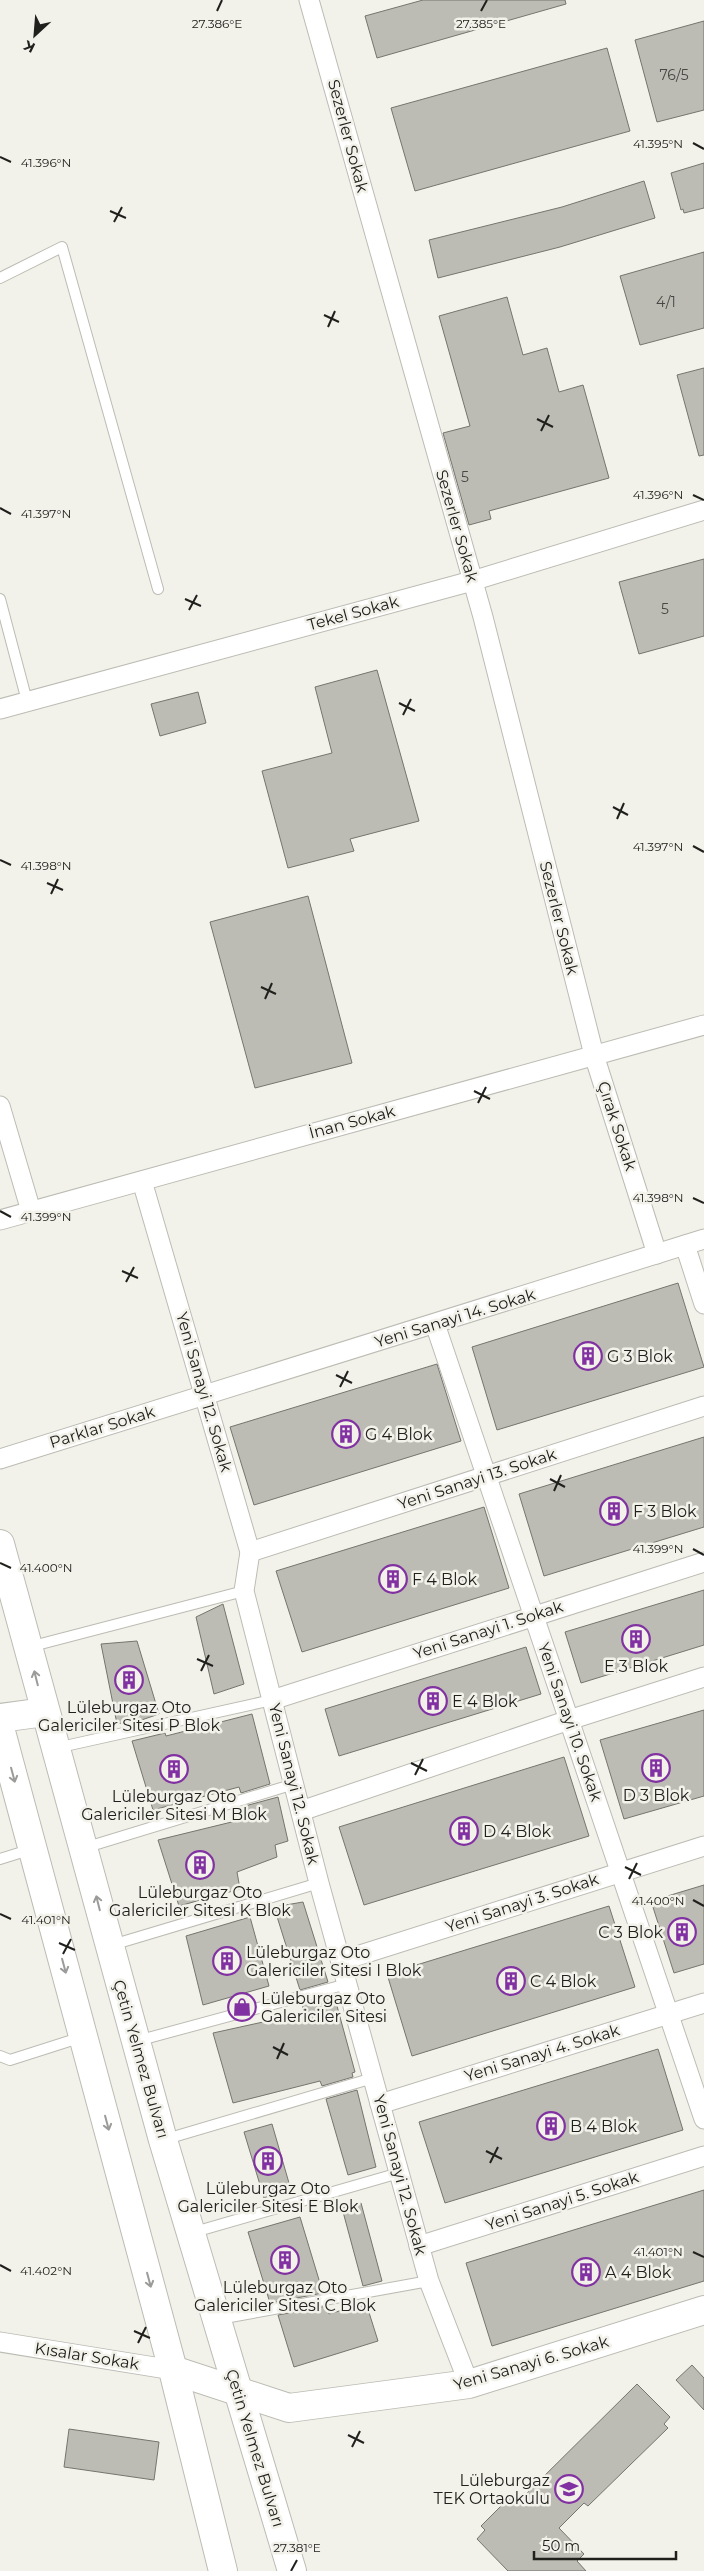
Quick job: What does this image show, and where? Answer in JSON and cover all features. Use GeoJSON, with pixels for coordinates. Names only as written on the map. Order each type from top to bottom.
{"type":"FeatureCollection","features":[{"type":"Feature","properties":{"kind":"street","name":"Sezerler Sokak"},"geometry":{"type":"LineString","coordinates":[[309,0],[472,581],[594,1055]]}},
{"type":"Feature","properties":{"kind":"street","name":"Tekel Sokak"},"geometry":{"type":"LineString","coordinates":[[0,709],[472,581],[704,510]]}},
{"type":"Feature","properties":{"kind":"street","name":"İnan Sokak"},"geometry":{"type":"LineString","coordinates":[[0,1220],[704,1025]]}},
{"type":"Feature","properties":{"kind":"street","name":"Çırak Sokak"},"geometry":{"type":"LineString","coordinates":[[594,1055],[657,1254]]}},
{"type":"Feature","properties":{"kind":"street"},"geometry":{"type":"LineString","coordinates":[[0,1106],[31,1211]]}},
{"type":"Feature","properties":{"kind":"street","name":"Yeni Sanayi 12. Sokak"},"geometry":{"type":"LineString","coordinates":[[142,1181],[250,1552],[244,1591],[319,1884],[429,2281],[469,2384]]}},
{"type":"Feature","properties":{"kind":"street","name":"Yeni Sanayi 14. Sokak"},"geometry":{"type":"LineString","coordinates":[[204,1394],[435,1324],[704,1239]]}},
{"type":"Feature","properties":{"kind":"street"},"geometry":{"type":"LineString","coordinates":[[685,1245],[704,1304]]}},
{"type":"Feature","properties":{"kind":"street","name":"Yeni Sanayi 10. Sokak"},"geometry":{"type":"LineString","coordinates":[[435,1324],[704,2119]]}},
{"type":"Feature","properties":{"kind":"street","name":"Parklar Sokak"},"geometry":{"type":"LineString","coordinates":[[0,1459],[204,1394]]}},
{"type":"Feature","properties":{"kind":"street","name":"Yeni Sanayi 13. Sokak"},"geometry":{"type":"LineString","coordinates":[[250,1552],[704,1406]]}},
{"type":"Feature","properties":{"kind":"street","name":"Çetin Yelmez Bulvarı"},"geometry":{"type":"LineString","coordinates":[[0,1544],[44,1712],[84,1848],[163,2140],[292,2571]]}},
{"type":"Feature","properties":{"kind":"street","name":"Yeni Sanayi 1. Sokak"},"geometry":{"type":"LineString","coordinates":[[272,1700],[534,1614],[704,1562]]}},
{"type":"Feature","properties":{"kind":"street"},"geometry":{"type":"LineString","coordinates":[[301,1811],[569,1720],[704,1677]]}},
{"type":"Feature","properties":{"kind":"street"},"geometry":{"type":"LineString","coordinates":[[0,1718],[44,1712]]}},
{"type":"Feature","properties":{"kind":"street"},"geometry":{"type":"LineString","coordinates":[[0,1728],[173,2370],[223,2571]]}},
{"type":"Feature","properties":{"kind":"street","name":"Yeni Sanayi 3. Sokak"},"geometry":{"type":"LineString","coordinates":[[341,1961],[704,1846]]}},
{"type":"Feature","properties":{"kind":"street","name":"Yeni Sanayi 4. Sokak"},"geometry":{"type":"LineString","coordinates":[[380,2104],[704,2002]]}},
{"type":"Feature","properties":{"kind":"street","name":"Yeni Sanayi 5. Sokak"},"geometry":{"type":"LineString","coordinates":[[419,2246],[704,2156]]}},
{"type":"Feature","properties":{"kind":"street","name":"Yeni Sanayi 6. Sokak"},"geometry":{"type":"LineString","coordinates":[[173,2370],[288,2408],[469,2384],[704,2310]]}},
{"type":"Feature","properties":{"kind":"street","name":"Kısalar Sokak"},"geometry":{"type":"LineString","coordinates":[[0,2342],[173,2370]]}},
{"type":"Feature","properties":{"kind":"lane"},"geometry":{"type":"LineString","coordinates":[[0,278],[62,246],[158,589]]}},
{"type":"Feature","properties":{"kind":"lane"},"geometry":{"type":"LineString","coordinates":[[0,599],[27,701]]}},
{"type":"Feature","properties":{"kind":"lane"},"geometry":{"type":"LineString","coordinates":[[28,1647],[244,1591]]}},
{"type":"Feature","properties":{"kind":"lane"},"geometry":{"type":"LineString","coordinates":[[54,1748],[272,1700]]}},
{"type":"Feature","properties":{"kind":"lane"},"geometry":{"type":"LineString","coordinates":[[84,1848],[294,1784]]}},
{"type":"Feature","properties":{"kind":"lane"},"geometry":{"type":"LineString","coordinates":[[0,1859],[33,1849]]}},
{"type":"Feature","properties":{"kind":"lane"},"geometry":{"type":"LineString","coordinates":[[109,1946],[319,1884]]}},
{"type":"Feature","properties":{"kind":"lane"},"geometry":{"type":"LineString","coordinates":[[136,2041],[347,1984]]}},
{"type":"Feature","properties":{"kind":"lane"},"geometry":{"type":"LineString","coordinates":[[0,2056],[10,2060],[83,2036]]}},
{"type":"Feature","properties":{"kind":"lane"},"geometry":{"type":"LineString","coordinates":[[163,2140],[373,2078]]}},
{"type":"Feature","properties":{"kind":"lane"},"geometry":{"type":"LineString","coordinates":[[190,2233],[399,2173]]}},
{"type":"Feature","properties":{"kind":"lane"},"geometry":{"type":"LineString","coordinates":[[217,2320],[429,2281]]}},
{"type":"Feature","properties":{"kind":"building"},"geometry":{"type":"Polygon","coordinates":[[[423,0],[565,0],[566,4],[377,58],[365,16],[423,0]]]}},
{"type":"Feature","properties":{"kind":"building"},"geometry":{"type":"Polygon","coordinates":[[[704,21],[704,110],[657,122],[635,40],[704,21]]]}},
{"type":"Feature","properties":{"kind":"building"},"geometry":{"type":"Polygon","coordinates":[[[607,48],[630,131],[415,191],[391,108],[607,48]]]}},
{"type":"Feature","properties":{"kind":"building"},"geometry":{"type":"Polygon","coordinates":[[[704,163],[704,208],[684,213],[683,209],[681,210],[671,173],[704,163]]]}},
{"type":"Feature","properties":{"kind":"building"},"geometry":{"type":"Polygon","coordinates":[[[644,181],[655,218],[560,247],[438,278],[429,240],[562,207],[644,181]]]}},
{"type":"Feature","properties":{"kind":"building"},"geometry":{"type":"Polygon","coordinates":[[[704,252],[704,328],[640,345],[620,276],[704,252]]]}},
{"type":"Feature","properties":{"kind":"building"},"geometry":{"type":"Polygon","coordinates":[[[507,297],[523,355],[547,348],[559,392],[583,385],[609,478],[489,511],[491,519],[469,525],[443,433],[470,426],[439,316],[507,297]]]}},
{"type":"Feature","properties":{"kind":"building"},"geometry":{"type":"Polygon","coordinates":[[[704,368],[704,455],[699,456],[677,375],[704,368]]]}},
{"type":"Feature","properties":{"kind":"building"},"geometry":{"type":"Polygon","coordinates":[[[704,559],[704,636],[639,654],[619,582],[704,559]]]}},
{"type":"Feature","properties":{"kind":"building"},"geometry":{"type":"Polygon","coordinates":[[[377,670],[419,821],[350,839],[354,851],[288,868],[262,771],[332,753],[315,687],[377,670]]]}},
{"type":"Feature","properties":{"kind":"building"},"geometry":{"type":"Polygon","coordinates":[[[198,692],[206,723],[160,736],[151,704],[198,692]]]}},
{"type":"Feature","properties":{"kind":"building"},"geometry":{"type":"Polygon","coordinates":[[[308,896],[352,1063],[255,1088],[210,922],[308,896]]]}},
{"type":"Feature","properties":{"kind":"building","name":"G 3 Blok"},"geometry":{"type":"Polygon","coordinates":[[[678,1283],[704,1367],[497,1430],[472,1347],[678,1283]]]}},
{"type":"Feature","properties":{"kind":"building","name":"G 4 Blok"},"geometry":{"type":"Polygon","coordinates":[[[437,1364],[461,1441],[254,1505],[230,1427],[437,1364]]]}},
{"type":"Feature","properties":{"kind":"building","name":"F 3 Blok"},"geometry":{"type":"Polygon","coordinates":[[[704,1437],[704,1527],[544,1576],[519,1494],[704,1437]]]}},
{"type":"Feature","properties":{"kind":"building","name":"F 4 Blok"},"geometry":{"type":"Polygon","coordinates":[[[484,1507],[509,1588],[302,1652],[276,1571],[484,1507]]]}},
{"type":"Feature","properties":{"kind":"building","name":"E 3 Blok"},"geometry":{"type":"Polygon","coordinates":[[[704,1590],[704,1645],[581,1683],[565,1632],[704,1590]]]}},
{"type":"Feature","properties":{"kind":"building"},"geometry":{"type":"Polygon","coordinates":[[[223,1604],[244,1684],[214,1694],[196,1617],[223,1604]]]}},
{"type":"Feature","properties":{"kind":"building","name":"Lüleburgaz Oto Galericiler Sitesi P Blok"},"geometry":{"type":"Polygon","coordinates":[[[137,1641],[159,1714],[127,1725],[126,1722],[117,1724],[101,1644],[137,1641]]]}},
{"type":"Feature","properties":{"kind":"building","name":"E 4 Blok"},"geometry":{"type":"Polygon","coordinates":[[[526,1647],[541,1694],[339,1756],[325,1709],[526,1647]]]}},
{"type":"Feature","properties":{"kind":"building","name":"D 3 Blok"},"geometry":{"type":"Polygon","coordinates":[[[704,1710],[704,1796],[624,1819],[600,1740],[704,1710]]]}},
{"type":"Feature","properties":{"kind":"building"},"geometry":{"type":"Polygon","coordinates":[[[252,1714],[270,1784],[241,1793],[239,1787],[153,1810],[132,1741],[165,1733],[166,1736],[252,1714]]]}},
{"type":"Feature","properties":{"kind":"building","name":"D 4 Blok"},"geometry":{"type":"Polygon","coordinates":[[[564,1757],[589,1836],[364,1905],[339,1827],[564,1757]]]}},
{"type":"Feature","properties":{"kind":"building","name":"Lüleburgaz Oto Galericiler Sitesi K Blok"},"geometry":{"type":"Polygon","coordinates":[[[278,1797],[288,1841],[275,1845],[277,1857],[237,1872],[240,1889],[179,1906],[158,1840],[248,1818],[245,1806],[278,1797]]]}},
{"type":"Feature","properties":{"kind":"building","name":"C 3 Blok"},"geometry":{"type":"Polygon","coordinates":[[[704,1885],[704,1964],[674,1973],[651,1901],[704,1885]]]}},
{"type":"Feature","properties":{"kind":"building"},"geometry":{"type":"Polygon","coordinates":[[[303,1902],[328,1982],[300,1990],[274,1907],[303,1902]]]}},
{"type":"Feature","properties":{"kind":"building","name":"C 4 Blok"},"geometry":{"type":"Polygon","coordinates":[[[609,1906],[635,1987],[412,2056],[387,1974],[609,1906]]]}},
{"type":"Feature","properties":{"kind":"building","name":"Lüleburgaz Oto Galericiler Sitesi I Blok"},"geometry":{"type":"Polygon","coordinates":[[[250,1917],[269,1986],[203,2005],[186,1936],[250,1917]]]}},
{"type":"Feature","properties":{"kind":"building"},"geometry":{"type":"Polygon","coordinates":[[[334,1995],[355,2072],[352,2073],[353,2077],[322,2086],[320,2081],[233,2103],[213,2033],[304,2013],[302,2003],[334,1995]]]}},
{"type":"Feature","properties":{"kind":"building","name":"B 4 Blok"},"geometry":{"type":"Polygon","coordinates":[[[658,2049],[683,2130],[445,2203],[419,2122],[658,2049]]]}},
{"type":"Feature","properties":{"kind":"building"},"geometry":{"type":"Polygon","coordinates":[[[357,2090],[376,2167],[348,2175],[326,2099],[357,2090]]]}},
{"type":"Feature","properties":{"kind":"building","name":"Lüleburgaz Oto Galericiler Sitesi E Blok"},"geometry":{"type":"Polygon","coordinates":[[[272,2124],[291,2190],[264,2198],[244,2132],[272,2124]]]}},
{"type":"Feature","properties":{"kind":"building","name":"A 4 Blok"},"geometry":{"type":"Polygon","coordinates":[[[704,2190],[704,2281],[492,2346],[466,2263],[704,2190]]]}},
{"type":"Feature","properties":{"kind":"building"},"geometry":{"type":"Polygon","coordinates":[[[361,2203],[382,2281],[363,2286],[342,2208],[361,2203]]]}},
{"type":"Feature","properties":{"kind":"building","name":"Lüleburgaz Oto Galericiler Sitesi C Blok"},"geometry":{"type":"Polygon","coordinates":[[[300,2217],[323,2293],[270,2303],[248,2232],[300,2217]]]}},
{"type":"Feature","properties":{"kind":"building"},"geometry":{"type":"Polygon","coordinates":[[[366,2303],[378,2341],[294,2367],[278,2315],[327,2306],[329,2314],[366,2303]]]}},
{"type":"Feature","properties":{"kind":"building"},"geometry":{"type":"Polygon","coordinates":[[[692,2365],[704,2378],[704,2410],[676,2380],[692,2365]]]}},
{"type":"Feature","properties":{"kind":"building"},"geometry":{"type":"Polygon","coordinates":[[[637,2384],[670,2417],[664,2424],[668,2428],[588,2506],[584,2503],[559,2528],[584,2554],[577,2561],[586,2571],[508,2571],[477,2539],[485,2530],[481,2526],[513,2494],[518,2499],[524,2493],[526,2494],[637,2384]]]}},
{"type":"Feature","properties":{"kind":"building"},"geometry":{"type":"Polygon","coordinates":[[[69,2429],[159,2442],[154,2480],[64,2467],[69,2429]]]}},
{"type":"Feature","properties":{"kind":"place","name":"G 3 Blok"},"geometry":{"type":"Point","coordinates":[588,1356]}},
{"type":"Feature","properties":{"kind":"place","name":"G 4 Blok"},"geometry":{"type":"Point","coordinates":[346,1434]}},
{"type":"Feature","properties":{"kind":"place","name":"F 3 Blok"},"geometry":{"type":"Point","coordinates":[614,1511]}},
{"type":"Feature","properties":{"kind":"place","name":"F 4 Blok"},"geometry":{"type":"Point","coordinates":[393,1579]}},
{"type":"Feature","properties":{"kind":"place","name":"E 3 Blok"},"geometry":{"type":"Point","coordinates":[636,1639]}},
{"type":"Feature","properties":{"kind":"place","name":"Lüleburgaz Oto Galericiler Sitesi P Blok"},"geometry":{"type":"Point","coordinates":[129,1680]}},
{"type":"Feature","properties":{"kind":"place","name":"E 4 Blok"},"geometry":{"type":"Point","coordinates":[433,1701]}},
{"type":"Feature","properties":{"kind":"place","name":"D 3 Blok"},"geometry":{"type":"Point","coordinates":[656,1768]}},
{"type":"Feature","properties":{"kind":"place","name":"Lüleburgaz Oto Galericiler Sitesi M Blok"},"geometry":{"type":"Point","coordinates":[174,1769]}},
{"type":"Feature","properties":{"kind":"place","name":"D 4 Blok"},"geometry":{"type":"Point","coordinates":[464,1831]}},
{"type":"Feature","properties":{"kind":"place","name":"Lüleburgaz Oto Galericiler Sitesi K Blok"},"geometry":{"type":"Point","coordinates":[200,1865]}},
{"type":"Feature","properties":{"kind":"place","name":"C 3 Blok"},"geometry":{"type":"Point","coordinates":[682,1932]}},
{"type":"Feature","properties":{"kind":"place","name":"Lüleburgaz Oto Galericiler Sitesi I Blok"},"geometry":{"type":"Point","coordinates":[227,1961]}},
{"type":"Feature","properties":{"kind":"place","name":"C 4 Blok"},"geometry":{"type":"Point","coordinates":[511,1981]}},
{"type":"Feature","properties":{"kind":"place","name":"Lüleburgaz Oto Galericiler Sitesi"},"geometry":{"type":"Point","coordinates":[242,2007]}},
{"type":"Feature","properties":{"kind":"place","name":"B 4 Blok"},"geometry":{"type":"Point","coordinates":[551,2126]}},
{"type":"Feature","properties":{"kind":"place","name":"Lüleburgaz Oto Galericiler Sitesi E Blok"},"geometry":{"type":"Point","coordinates":[268,2161]}},
{"type":"Feature","properties":{"kind":"place","name":"Lüleburgaz Oto Galericiler Sitesi C Blok"},"geometry":{"type":"Point","coordinates":[285,2260]}},
{"type":"Feature","properties":{"kind":"place","name":"A 4 Blok"},"geometry":{"type":"Point","coordinates":[586,2272]}},
{"type":"Feature","properties":{"kind":"place","name":"Lüleburgaz TEK Ortaokulu"},"geometry":{"type":"Point","coordinates":[569,2489]}}]}
